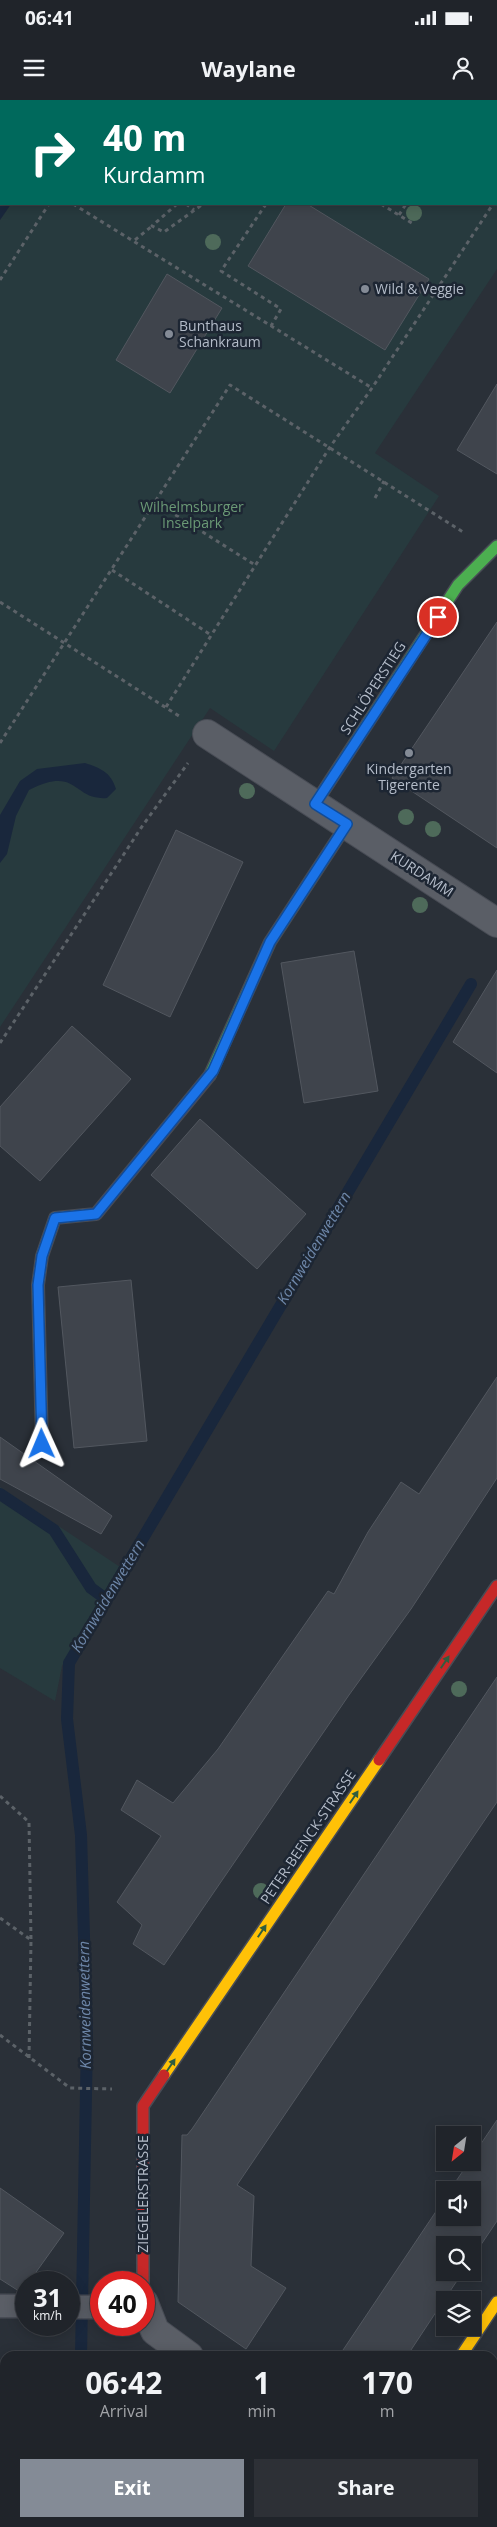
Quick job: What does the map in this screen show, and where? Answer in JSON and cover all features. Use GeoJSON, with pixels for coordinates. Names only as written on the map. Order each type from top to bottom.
{"type":"FeatureCollection","features":[{"type":"Feature","properties":{"kind":"street","name":"SCHLÖPERSTIEG"},"geometry":{"type":"LineString","coordinates":[[315,804],[458,585],[495,549]]}},
{"type":"Feature","properties":{"kind":"street","name":"KURDAMM"},"geometry":{"type":"LineString","coordinates":[[207,734],[497,923]]}},
{"type":"Feature","properties":{"kind":"street"},"geometry":{"type":"LineString","coordinates":[[42,1444],[38,1285],[42,1256],[55,1218],[96,1214],[213,1071],[270,942],[347,824]]}},
{"type":"Feature","properties":{"kind":"street","name":"PETER-BEENCK-STRASSE"},"geometry":{"type":"LineString","coordinates":[[143,2106],[497,1586]]}},
{"type":"Feature","properties":{"kind":"street","name":"ZIEGELERSTRASSE"},"geometry":{"type":"LineString","coordinates":[[143,2106],[143,2271]]}},
{"type":"Feature","properties":{"kind":"street"},"geometry":{"type":"LineString","coordinates":[[464,2351],[497,2302]]}},
{"type":"Feature","properties":{"kind":"street"},"geometry":{"type":"LineString","coordinates":[[155,2331],[182,2351]]}},
{"type":"Feature","properties":{"kind":"lane"},"geometry":{"type":"LineString","coordinates":[[0,2306],[15,2306]]}},
{"type":"Feature","properties":{"kind":"path"},"geometry":{"type":"LineString","coordinates":[[0,280],[48,205]]}},
{"type":"Feature","properties":{"kind":"path"},"geometry":{"type":"LineString","coordinates":[[76,205],[372,388]]}},
{"type":"Feature","properties":{"kind":"path"},"geometry":{"type":"LineString","coordinates":[[135,240],[176,205]]}},
{"type":"Feature","properties":{"kind":"path"},"geometry":{"type":"LineString","coordinates":[[187,205],[194,210]]}},
{"type":"Feature","properties":{"kind":"path"},"geometry":{"type":"LineString","coordinates":[[152,226],[164,232],[202,205]]}},
{"type":"Feature","properties":{"kind":"path"},"geometry":{"type":"LineString","coordinates":[[265,205],[221,271],[281,309],[271,326]]}},
{"type":"Feature","properties":{"kind":"path"},"geometry":{"type":"LineString","coordinates":[[383,205],[415,225]]}},
{"type":"Feature","properties":{"kind":"path"},"geometry":{"type":"LineString","coordinates":[[399,215],[405,205]]}},
{"type":"Feature","properties":{"kind":"path"},"geometry":{"type":"LineString","coordinates":[[166,707],[330,446],[372,388],[492,205]]}},
{"type":"Feature","properties":{"kind":"path"},"geometry":{"type":"LineString","coordinates":[[0,743],[230,385],[495,549]]}},
{"type":"Feature","properties":{"kind":"path"},"geometry":{"type":"LineString","coordinates":[[375,498],[384,481]]}},
{"type":"Feature","properties":{"kind":"path"},"geometry":{"type":"LineString","coordinates":[[155,502],[255,565]]}},
{"type":"Feature","properties":{"kind":"path"},"geometry":{"type":"LineString","coordinates":[[112,570],[211,634]]}},
{"type":"Feature","properties":{"kind":"path"},"geometry":{"type":"LineString","coordinates":[[0,602],[207,734],[143,825],[0,1043]]}},
{"type":"Feature","properties":{"kind":"path"},"geometry":{"type":"LineString","coordinates":[[0,1796],[29,1822],[31,1940],[29,2059]]}},
{"type":"Feature","properties":{"kind":"path"},"geometry":{"type":"LineString","coordinates":[[0,1918],[31,1940]]}},
{"type":"Feature","properties":{"kind":"path"},"geometry":{"type":"LineString","coordinates":[[0,2035],[29,2059],[70,2088],[113,2090]]}},
{"type":"Feature","properties":{"kind":"green space","name":"Wilhelmsburger Inselpark"},"geometry":{"type":"Polygon","coordinates":[[[10,205],[497,205],[497,269],[375,453],[439,496],[274,751],[210,708],[0,1027],[0,220],[10,205]]]}},
{"type":"Feature","properties":{"kind":"green space"},"geometry":{"type":"Polygon","coordinates":[[[0,1487],[120,1567],[62,1666],[55,1701],[0,1668],[0,1487]]]}},
{"type":"Feature","properties":{"kind":"water"},"geometry":{"type":"Polygon","coordinates":[[[0,205],[10,205],[0,220],[0,205]]]}},
{"type":"Feature","properties":{"kind":"water"},"geometry":{"type":"Polygon","coordinates":[[[85,763],[108,775],[116,789],[107,798],[87,794],[66,782],[57,781],[45,783],[29,790],[16,816],[7,854],[0,863],[0,815],[20,781],[37,769],[85,763]]]}},
{"type":"Feature","properties":{"kind":"building"},"geometry":{"type":"Polygon","coordinates":[[[285,205],[309,205],[429,279],[385,350],[248,266],[285,205]]]}},
{"type":"Feature","properties":{"kind":"building","name":"Bunthaus Schankraum"},"geometry":{"type":"Polygon","coordinates":[[[167,274],[222,308],[170,393],[116,360],[167,274]]]}},
{"type":"Feature","properties":{"kind":"building"},"geometry":{"type":"Polygon","coordinates":[[[497,384],[497,474],[457,450],[497,384]]]}},
{"type":"Feature","properties":{"kind":"building"},"geometry":{"type":"Polygon","coordinates":[[[497,622],[497,848],[392,778],[497,622]]]}},
{"type":"Feature","properties":{"kind":"building"},"geometry":{"type":"Polygon","coordinates":[[[176,830],[243,862],[170,1017],[103,985],[176,830]]]}},
{"type":"Feature","properties":{"kind":"building"},"geometry":{"type":"Polygon","coordinates":[[[354,951],[378,1091],[304,1103],[281,963],[354,951]]]}},
{"type":"Feature","properties":{"kind":"building"},"geometry":{"type":"Polygon","coordinates":[[[497,970],[497,1073],[453,1042],[497,970]]]}},
{"type":"Feature","properties":{"kind":"building"},"geometry":{"type":"Polygon","coordinates":[[[72,1026],[131,1079],[40,1181],[0,1146],[0,1107],[72,1026]]]}},
{"type":"Feature","properties":{"kind":"building"},"geometry":{"type":"Polygon","coordinates":[[[200,1119],[306,1214],[257,1269],[151,1175],[200,1119]]]}},
{"type":"Feature","properties":{"kind":"building"},"geometry":{"type":"Polygon","coordinates":[[[131,1280],[147,1441],[74,1448],[58,1287],[131,1280]]]}},
{"type":"Feature","properties":{"kind":"building"},"geometry":{"type":"Polygon","coordinates":[[[497,1377],[497,1478],[411,1609],[349,1695],[164,1965],[133,1944],[142,1925],[117,1902],[161,1836],[121,1810],[137,1780],[173,1803],[218,1749],[328,1591],[334,1594],[368,1532],[401,1482],[419,1494],[497,1377]]]}},
{"type":"Feature","properties":{"kind":"building"},"geometry":{"type":"Polygon","coordinates":[[[0,1437],[112,1516],[101,1534],[0,1479],[0,1437]]]}},
{"type":"Feature","properties":{"kind":"building"},"geometry":{"type":"Polygon","coordinates":[[[497,1677],[497,1802],[237,2185],[254,2196],[251,2266],[286,2288],[246,2349],[178,2302],[182,2135],[187,2135],[192,2129],[497,1677]]]}},
{"type":"Feature","properties":{"kind":"building"},"geometry":{"type":"Polygon","coordinates":[[[497,2120],[497,2221],[481,2245],[481,2236],[436,2236],[436,2281],[457,2281],[450,2291],[436,2291],[436,2312],[410,2351],[342,2351],[436,2211],[436,2226],[481,2226],[481,2181],[456,2181],[463,2171],[481,2171],[481,2144],[497,2120]]]}},
{"type":"Feature","properties":{"kind":"building"},"geometry":{"type":"Polygon","coordinates":[[[0,2188],[64,2233],[37,2271],[15,2271],[15,2289],[0,2279],[0,2188]]]}},
{"type":"Feature","properties":{"kind":"waterway","name":"Kornweidenwettern"},"geometry":{"type":"LineString","coordinates":[[81,2351],[87,2040],[81,1835],[67,1719],[69,1663],[471,984]]}},
{"type":"Feature","properties":{"kind":"waterway"},"geometry":{"type":"LineString","coordinates":[[0,1494],[54,1530],[91,1588],[106,1599]]}},
{"type":"Feature","properties":{"kind":"traffic: fast"},"geometry":{"type":"LineString","coordinates":[[315,804],[458,585],[497,546]]}},
{"type":"Feature","properties":{"kind":"traffic: fast"},"geometry":{"type":"LineString","coordinates":[[210,1075],[270,942],[347,824]]}},
{"type":"Feature","properties":{"kind":"traffic: slow"},"geometry":{"type":"LineString","coordinates":[[42,1444],[38,1285],[42,1256],[55,1218],[85,1215]]}},
{"type":"Feature","properties":{"kind":"traffic: slow"},"geometry":{"type":"LineString","coordinates":[[164,2075],[379,1760]]}},
{"type":"Feature","properties":{"kind":"traffic: slow"},"geometry":{"type":"LineString","coordinates":[[464,2351],[497,2302]]}},
{"type":"Feature","properties":{"kind":"traffic: jam"},"geometry":{"type":"LineString","coordinates":[[85,1215],[96,1214],[210,1075]]}},
{"type":"Feature","properties":{"kind":"traffic: jam"},"geometry":{"type":"LineString","coordinates":[[379,1760],[497,1586]]}},
{"type":"Feature","properties":{"kind":"traffic: jam"},"geometry":{"type":"LineString","coordinates":[[143,2271],[143,2106],[164,2075]]}},
{"type":"Feature","properties":{"kind":"place","name":"Wild & Veggie"},"geometry":{"type":"Point","coordinates":[365,289]}},
{"type":"Feature","properties":{"kind":"place","name":"Bunthaus Schankraum"},"geometry":{"type":"Point","coordinates":[169,334]}},
{"type":"Feature","properties":{"kind":"place","name":"Kindergarten Tigerente"},"geometry":{"type":"Point","coordinates":[409,753]}},
{"type":"Feature","properties":{"kind":"route"},"geometry":{"type":"LineString","coordinates":[[42,1444],[38,1285],[42,1256],[55,1218],[96,1214],[213,1071],[270,942],[347,824],[315,804],[438,617]]}}]}
